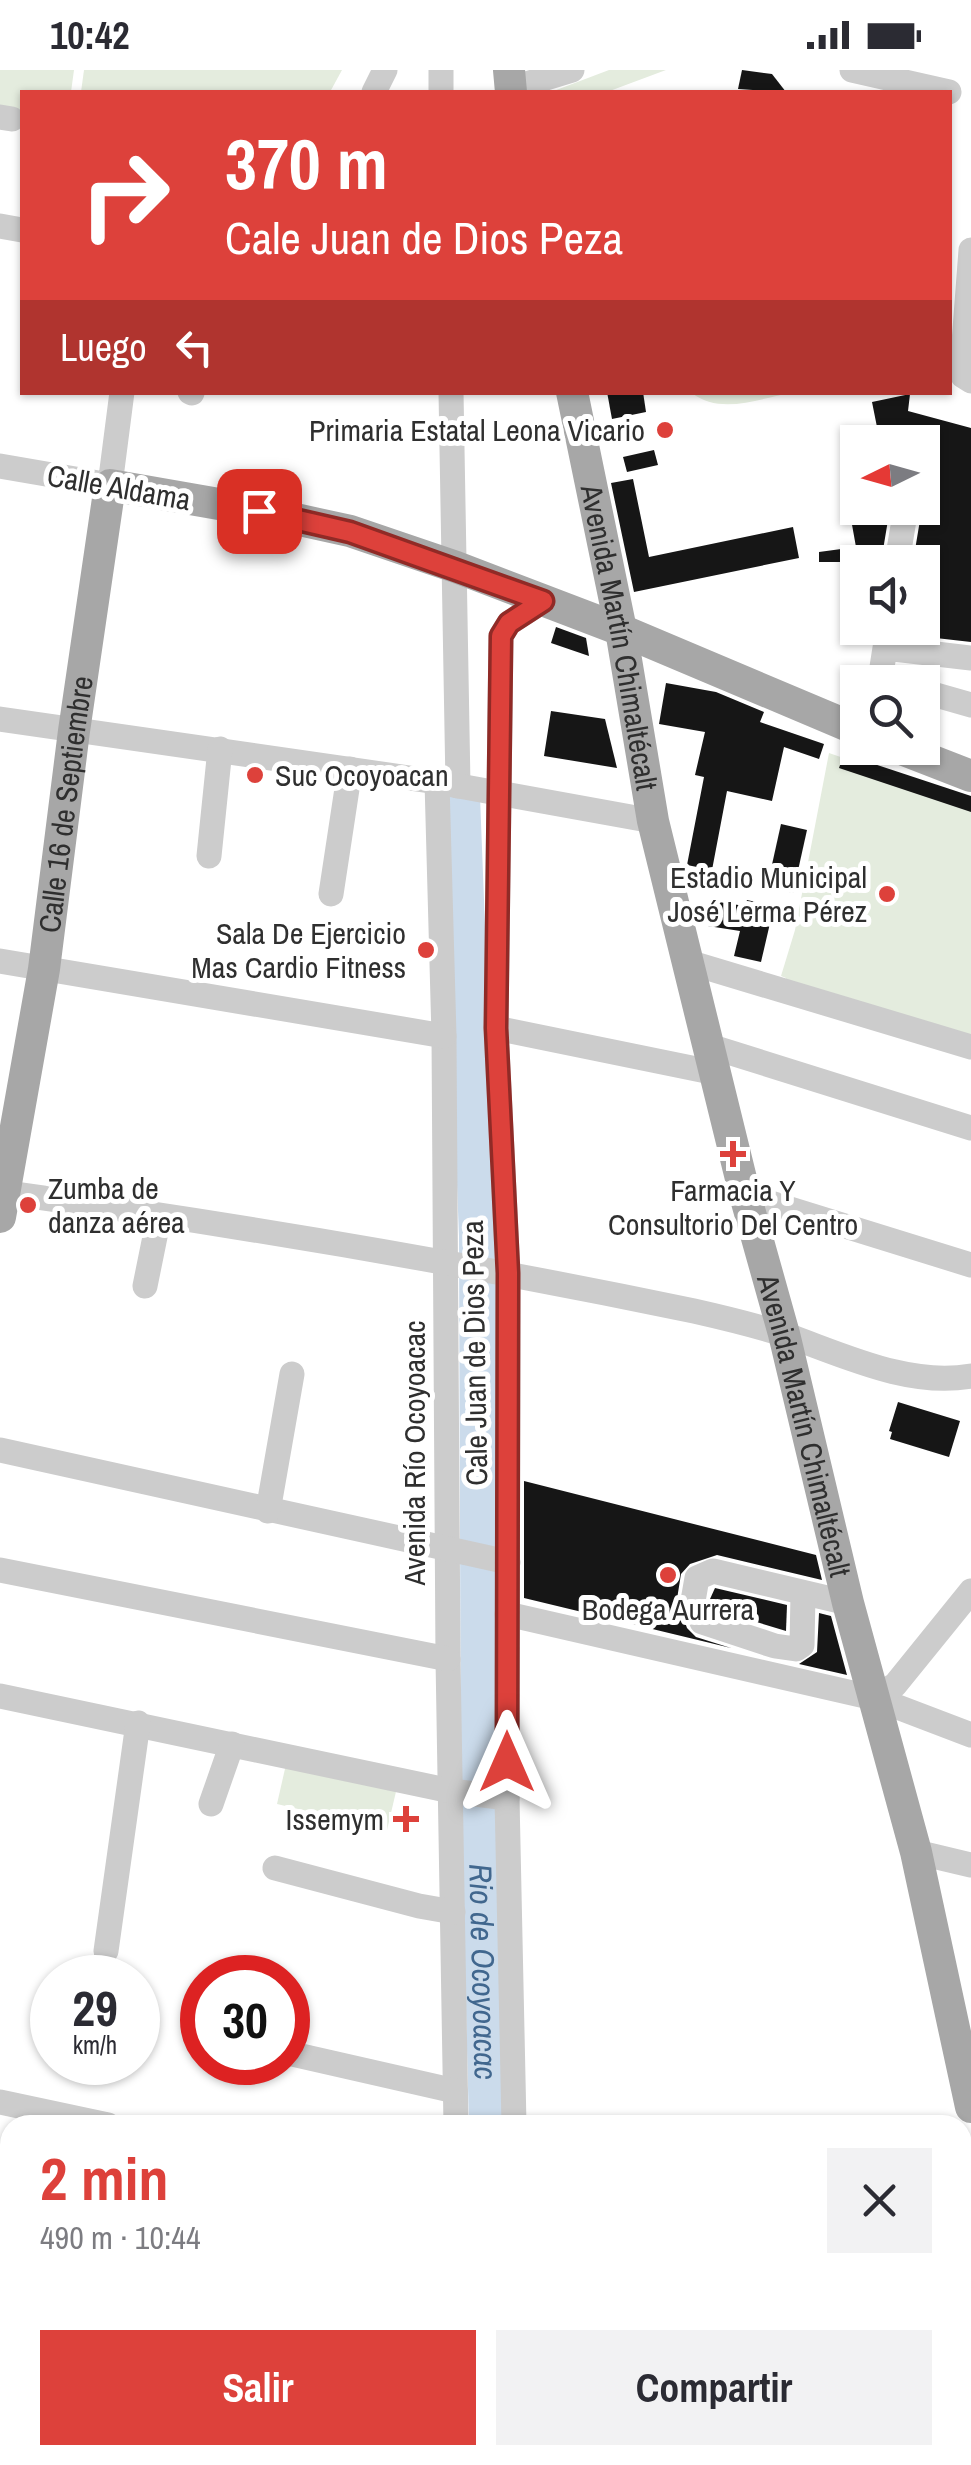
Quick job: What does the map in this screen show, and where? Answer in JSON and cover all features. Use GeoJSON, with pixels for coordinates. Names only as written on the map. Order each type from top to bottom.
{"type":"FeatureCollection","features":[{"type":"Feature","properties":{"kind":"main road","name":"Avenida Martín Chimaltécalt"},"geometry":{"type":"LineString","coordinates":[[573,395],[621,630],[653,821],[848,1603],[916,1852],[971,2107]]}},
{"type":"Feature","properties":{"kind":"main road","name":"Calle Aldama"},"geometry":{"type":"LineString","coordinates":[[110,485],[259,511],[350,532],[456,567],[621,630],[840,722]]}},
{"type":"Feature","properties":{"kind":"main road","name":"Calle 16 de Septiembre"},"geometry":{"type":"LineString","coordinates":[[1,1200],[44,969],[110,485]]}},
{"type":"Feature","properties":{"kind":"main road"},"geometry":{"type":"LineString","coordinates":[[940,764],[971,776]]}},
{"type":"Feature","properties":{"kind":"street"},"geometry":{"type":"LineString","coordinates":[[510,84],[572,70]]}},
{"type":"Feature","properties":{"kind":"street"},"geometry":{"type":"LineString","coordinates":[[852,70],[936,90]]}},
{"type":"Feature","properties":{"kind":"street"},"geometry":{"type":"LineString","coordinates":[[971,250],[962,368],[963,376],[971,382]]}},
{"type":"Feature","properties":{"kind":"street","name":"Calle 16 de Septiembre"},"geometry":{"type":"LineString","coordinates":[[110,485],[122,395]]}},
{"type":"Feature","properties":{"kind":"street","name":"Avenida Río Ocoyoacac"},"geometry":{"type":"LineString","coordinates":[[451,395],[456,567],[444,1036],[455,1549],[448,1659],[456,1791],[456,2115]]}},
{"type":"Feature","properties":{"kind":"street","name":"Calle Aldama"},"geometry":{"type":"LineString","coordinates":[[0,466],[110,485]]}},
{"type":"Feature","properties":{"kind":"street","name":"Cale Juan de Dios Peza"},"geometry":{"type":"LineString","coordinates":[[514,2115],[502,1798],[507,1614],[504,1272],[496,1028],[502,794],[501,636],[509,623],[543,601]]}},
{"type":"Feature","properties":{"kind":"street"},"geometry":{"type":"LineString","coordinates":[[916,645],[971,658]]}},
{"type":"Feature","properties":{"kind":"street"},"geometry":{"type":"LineString","coordinates":[[940,697],[971,705]]}},
{"type":"Feature","properties":{"kind":"street"},"geometry":{"type":"LineString","coordinates":[[0,719],[448,784],[653,821]]}},
{"type":"Feature","properties":{"kind":"street"},"geometry":{"type":"LineString","coordinates":[[209,856],[220,749]]}},
{"type":"Feature","properties":{"kind":"street"},"geometry":{"type":"LineString","coordinates":[[331,894],[350,770]]}},
{"type":"Feature","properties":{"kind":"street"},"geometry":{"type":"LineString","coordinates":[[0,961],[444,1036]]}},
{"type":"Feature","properties":{"kind":"street"},"geometry":{"type":"LineString","coordinates":[[688,962],[971,1047]]}},
{"type":"Feature","properties":{"kind":"street"},"geometry":{"type":"LineString","coordinates":[[496,1028],[712,1059],[971,1128]]}},
{"type":"Feature","properties":{"kind":"street"},"geometry":{"type":"LineString","coordinates":[[745,1196],[971,1265]]}},
{"type":"Feature","properties":{"kind":"street"},"geometry":{"type":"LineString","coordinates":[[1,1200],[160,1217],[450,1262],[699,1312],[930,1380],[971,1376]]}},
{"type":"Feature","properties":{"kind":"street"},"geometry":{"type":"LineString","coordinates":[[145,1286],[160,1217]]}},
{"type":"Feature","properties":{"kind":"street"},"geometry":{"type":"LineString","coordinates":[[268,1511],[292,1374]]}},
{"type":"Feature","properties":{"kind":"street"},"geometry":{"type":"LineString","coordinates":[[0,1450],[504,1561]]}},
{"type":"Feature","properties":{"kind":"street"},"geometry":{"type":"LineString","coordinates":[[0,1570],[448,1659]]}},
{"type":"Feature","properties":{"kind":"street"},"geometry":{"type":"LineString","coordinates":[[803,1594],[802,1645],[796,1649],[702,1622],[693,1602],[697,1578],[712,1571],[848,1603]]}},
{"type":"Feature","properties":{"kind":"street"},"geometry":{"type":"LineString","coordinates":[[874,1698],[895,1685],[971,1591]]}},
{"type":"Feature","properties":{"kind":"street"},"geometry":{"type":"LineString","coordinates":[[507,1614],[874,1698],[971,1735]]}},
{"type":"Feature","properties":{"kind":"street"},"geometry":{"type":"LineString","coordinates":[[0,1696],[502,1798]]}},
{"type":"Feature","properties":{"kind":"street"},"geometry":{"type":"LineString","coordinates":[[106,1951],[138,1723]]}},
{"type":"Feature","properties":{"kind":"street"},"geometry":{"type":"LineString","coordinates":[[211,1804],[232,1744]]}},
{"type":"Feature","properties":{"kind":"street"},"geometry":{"type":"LineString","coordinates":[[916,1852],[971,1865]]}},
{"type":"Feature","properties":{"kind":"street"},"geometry":{"type":"LineString","coordinates":[[275,1868],[453,1912]]}},
{"type":"Feature","properties":{"kind":"street"},"geometry":{"type":"LineString","coordinates":[[310,2058],[455,2091]]}},
{"type":"Feature","properties":{"kind":"street"},"geometry":{"type":"LineString","coordinates":[[0,2102],[61,2115]]}},
{"type":"Feature","properties":{"kind":"shaded area"},"geometry":{"type":"Polygon","coordinates":[[[0,70],[74,70],[71,90],[20,90],[20,110],[0,107],[0,70]]]}},
{"type":"Feature","properties":{"kind":"shaded area"},"geometry":{"type":"Polygon","coordinates":[[[84,70],[342,70],[331,90],[81,90],[84,70]]]}},
{"type":"Feature","properties":{"kind":"shaded area"},"geometry":{"type":"Polygon","coordinates":[[[609,70],[666,70],[612,90],[556,90],[609,70]]]}},
{"type":"Feature","properties":{"kind":"shaded area"},"geometry":{"type":"Polygon","coordinates":[[[695,395],[780,395],[727,404],[695,395]]]}},
{"type":"Feature","properties":{"kind":"shaded area","name":"Estadio Municipal José Lerma Pérez"},"geometry":{"type":"Polygon","coordinates":[[[829,753],[840,757],[840,765],[864,765],[971,802],[971,1040],[784,985],[786,978],[781,976],[795,930],[829,753]]]}},
{"type":"Feature","properties":{"kind":"shaded area"},"geometry":{"type":"Polygon","coordinates":[[[287,1760],[398,1783],[387,1830],[277,1804],[287,1760]]]}},
{"type":"Feature","properties":{"kind":"building"},"geometry":{"type":"Polygon","coordinates":[[[742,70],[772,74],[784,90],[754,90],[738,89],[742,70]]]}},
{"type":"Feature","properties":{"kind":"building"},"geometry":{"type":"Polygon","coordinates":[[[608,395],[643,395],[646,412],[612,419],[608,395]]]}},
{"type":"Feature","properties":{"kind":"building"},"geometry":{"type":"Polygon","coordinates":[[[910,395],[908,411],[971,428],[971,642],[940,638],[940,545],[916,545],[919,525],[940,525],[940,425],[877,425],[872,402],[910,395]]]}},
{"type":"Feature","properties":{"kind":"building"},"geometry":{"type":"Polygon","coordinates":[[[654,450],[658,465],[627,472],[623,457],[654,450]]]}},
{"type":"Feature","properties":{"kind":"building"},"geometry":{"type":"Polygon","coordinates":[[[633,479],[649,557],[793,527],[799,558],[634,592],[611,483],[633,479]]]}},
{"type":"Feature","properties":{"kind":"building"},"geometry":{"type":"Polygon","coordinates":[[[852,525],[887,525],[884,545],[856,545],[852,525]]]}},
{"type":"Feature","properties":{"kind":"building"},"geometry":{"type":"Polygon","coordinates":[[[840,549],[840,562],[819,562],[819,552],[840,549]]]}},
{"type":"Feature","properties":{"kind":"building"},"geometry":{"type":"Polygon","coordinates":[[[556,627],[586,638],[589,656],[551,643],[556,627]]]}},
{"type":"Feature","properties":{"kind":"building"},"geometry":{"type":"Polygon","coordinates":[[[666,683],[716,692],[764,712],[760,722],[824,744],[819,759],[784,747],[772,801],[727,791],[712,870],[687,865],[704,777],[695,775],[705,732],[659,724],[666,683]]]}},
{"type":"Feature","properties":{"kind":"building"},"geometry":{"type":"Polygon","coordinates":[[[551,711],[605,719],[617,768],[544,756],[551,711]]]}},
{"type":"Feature","properties":{"kind":"building"},"geometry":{"type":"Polygon","coordinates":[[[877,765],[971,796],[971,812],[839,768],[877,765]]]}},
{"type":"Feature","properties":{"kind":"building"},"geometry":{"type":"Polygon","coordinates":[[[781,824],[807,830],[793,893],[767,887],[781,824]]]}},
{"type":"Feature","properties":{"kind":"building"},"geometry":{"type":"Polygon","coordinates":[[[747,900],[774,906],[761,962],[734,956],[740,931],[708,926],[712,901],[745,906],[747,900]]]}},
{"type":"Feature","properties":{"kind":"building"},"geometry":{"type":"Polygon","coordinates":[[[898,1402],[960,1421],[949,1457],[890,1439],[898,1402]]]}},
{"type":"Feature","properties":{"kind":"building"},"geometry":{"type":"Polygon","coordinates":[[[524,1481],[816,1555],[822,1580],[717,1555],[690,1564],[681,1574],[677,1599],[687,1628],[696,1637],[731,1648],[524,1598],[524,1481]]]}},
{"type":"Feature","properties":{"kind":"building"},"geometry":{"type":"Polygon","coordinates":[[[715,1588],[787,1605],[786,1631],[714,1609],[710,1599],[715,1588]]]}},
{"type":"Feature","properties":{"kind":"building"},"geometry":{"type":"Polygon","coordinates":[[[819,1613],[831,1616],[847,1675],[799,1664],[817,1652],[819,1613]]]}},
{"type":"Feature","properties":{"kind":"waterway","name":"Rio de Ocoyoacac"},"geometry":{"type":"LineString","coordinates":[[461,797],[478,1236],[480,1818],[488,2115]]}},
{"type":"Feature","properties":{"kind":"place","name":"Primaria Estatal Leona Vicario"},"geometry":{"type":"Point","coordinates":[665,430]}},
{"type":"Feature","properties":{"kind":"place","name":"Suc Ocoyoacan"},"geometry":{"type":"Point","coordinates":[255,775]}},
{"type":"Feature","properties":{"kind":"place","name":"Estadio Municipal José Lerma Pérez"},"geometry":{"type":"Point","coordinates":[887,894]}},
{"type":"Feature","properties":{"kind":"place","name":"Sala De Ejercicio Mas Cardio Fitness"},"geometry":{"type":"Point","coordinates":[426,950]}},
{"type":"Feature","properties":{"kind":"place","name":"Farmacia Y Consultorio Del Centro"},"geometry":{"type":"Point","coordinates":[733,1154]}},
{"type":"Feature","properties":{"kind":"place","name":"Zumba de danza aérea"},"geometry":{"type":"Point","coordinates":[28,1205]}},
{"type":"Feature","properties":{"kind":"place","name":"Bodega Aurrera"},"geometry":{"type":"Point","coordinates":[668,1575]}},
{"type":"Feature","properties":{"kind":"place","name":"Issemym"},"geometry":{"type":"Point","coordinates":[406,1819]}},
{"type":"Feature","properties":{"kind":"route"},"geometry":{"type":"LineString","coordinates":[[259,511],[350,532],[543,601],[509,623],[501,636],[502,794],[496,1028],[508,1273],[507,1762]]}}]}
